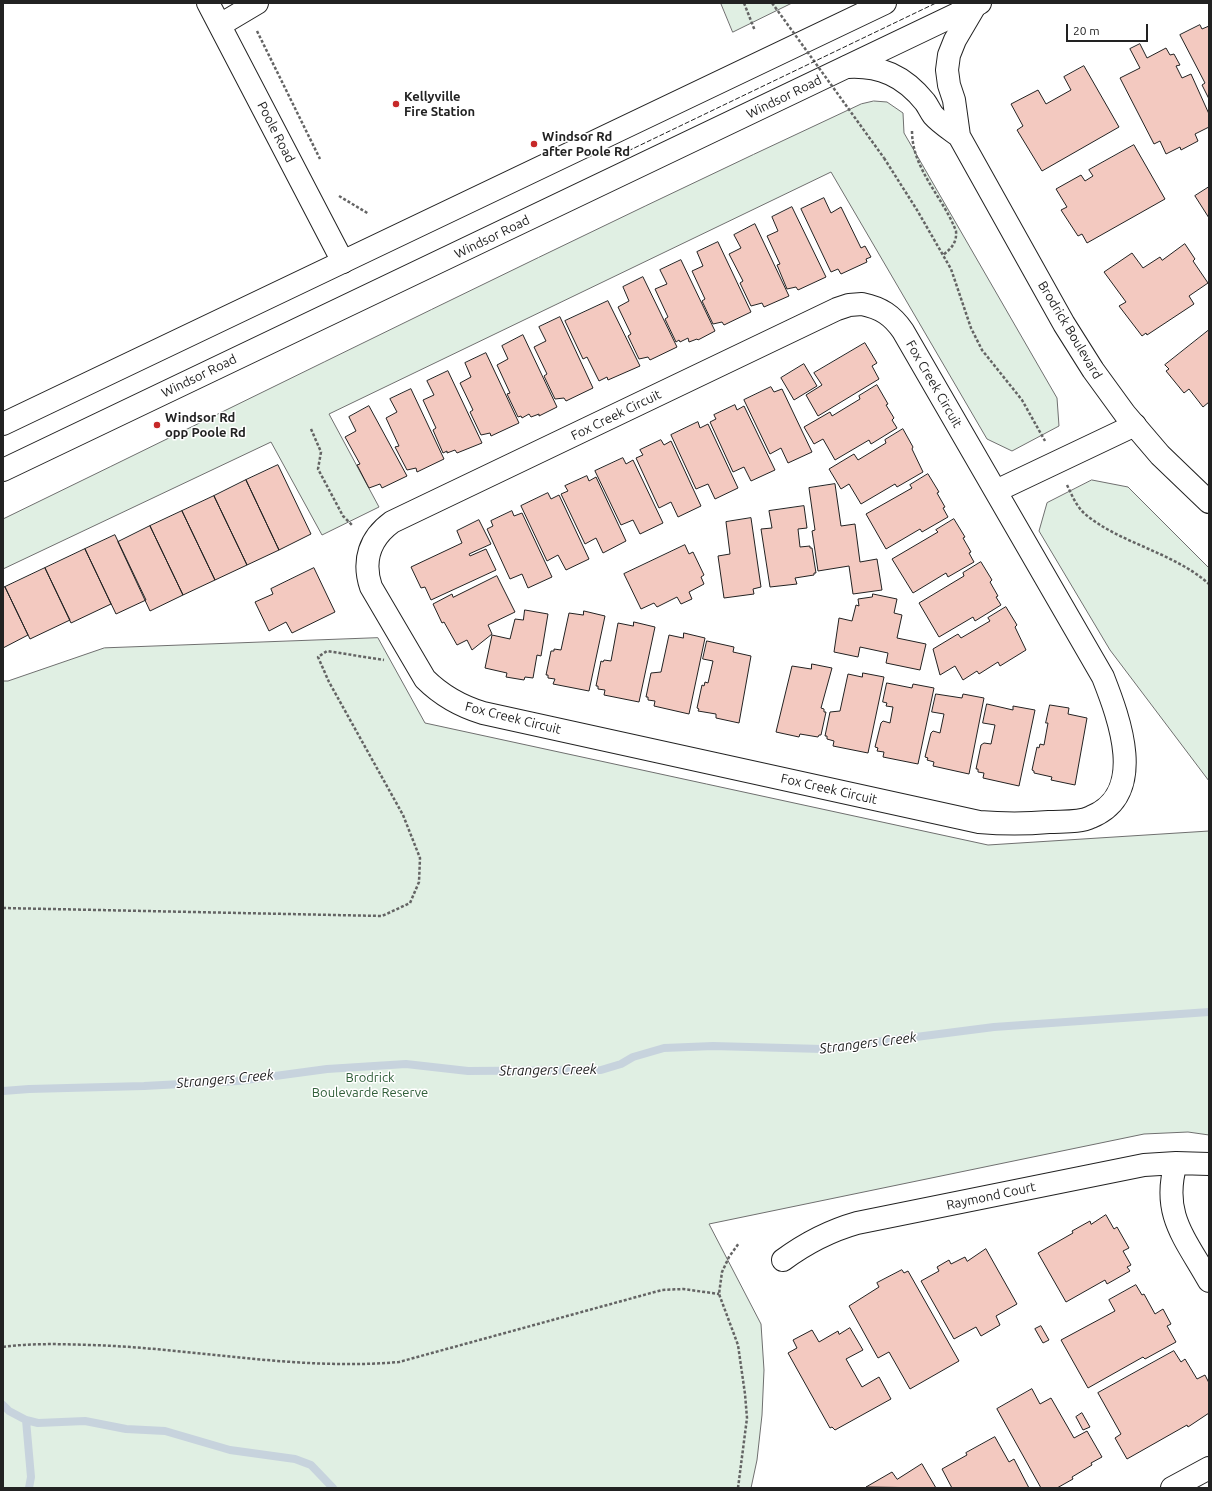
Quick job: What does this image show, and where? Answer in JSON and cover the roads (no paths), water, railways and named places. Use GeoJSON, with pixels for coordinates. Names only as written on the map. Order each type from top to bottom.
{"type":"FeatureCollection","features":[{"type":"Feature","properties":{"kind":"street","name":"Poole Road"},"geometry":{"type":"LineString","coordinates":[[208,3],[343,262]]}},
{"type":"Feature","properties":{"kind":"street"},"geometry":{"type":"LineString","coordinates":[[3,424],[886,3]]}},
{"type":"Feature","properties":{"kind":"street","name":"Windsor Road"},"geometry":{"type":"LineString","coordinates":[[3,470],[978,4]]}},
{"type":"Feature","properties":{"kind":"street","name":"Brodrick Boulevard"},"geometry":{"type":"LineString","coordinates":[[978,4],[954,40],[949,55],[947,70],[948,85],[954,100],[959,136],[1064,324],[1093,370],[1160,455],[1209,502]]}},
{"type":"Feature","properties":{"kind":"street"},"geometry":{"type":"LineString","coordinates":[[220,25],[252,6]]}},
{"type":"Feature","properties":{"kind":"street","name":"Brodrick Boulevard"},"geometry":{"type":"LineString","coordinates":[[847,67],[864,66],[879,68],[891,74],[914,90],[933,115],[959,136]]}},
{"type":"Feature","properties":{"kind":"street","name":"Fox Creek Circuit"},"geometry":{"type":"LineString","coordinates":[[862,304],[875,307],[886,312],[896,320],[996,491],[1103,677],[1114,705],[1124,752],[1124,782],[1112,804],[1102,812],[1090,818],[1019,824],[979,822],[466,708],[436,691],[425,679],[410,656],[369,581],[366,565],[368,553],[372,543],[382,530],[392,522],[837,309],[849,305],[862,304]]}},
{"type":"Feature","properties":{"kind":"street"},"geometry":{"type":"LineString","coordinates":[[996,491],[1135,425]]}},
{"type":"Feature","properties":{"kind":"street"},"geometry":{"type":"LineString","coordinates":[[1176,1162],[1170,1196],[1172,1210],[1177,1224],[1209,1281]]}},
{"type":"Feature","properties":{"kind":"street","name":"Raymond Court"},"geometry":{"type":"LineString","coordinates":[[782,1260],[802,1246],[840,1228],[1144,1165],[1176,1162],[1209,1164]]}},
{"type":"Feature","properties":{"kind":"street"},"geometry":{"type":"LineString","coordinates":[[1172,1488],[1209,1468]]}},
{"type":"Feature","properties":{"kind":"waterway","name":"Strangers Creek"},"geometry":{"type":"LineString","coordinates":[[3,1091],[238,1081],[327,1069],[406,1064],[468,1071],[601,1070],[621,1064],[633,1057],[664,1048],[713,1046],[822,1049],[994,1027],[1209,1012]]}},
{"type":"Feature","properties":{"kind":"waterway"},"geometry":{"type":"LineString","coordinates":[[3,1405],[9,1411],[26,1420],[38,1423],[85,1421],[126,1429],[165,1431],[230,1450],[295,1459],[311,1465],[333,1488]]}},
{"type":"Feature","properties":{"kind":"waterway"},"geometry":{"type":"LineString","coordinates":[[26,1420],[31,1477],[29,1488]]}},
{"type":"Feature","properties":{"kind":"place","name":"Kellyville Fire Station"},"geometry":{"type":"Point","coordinates":[396,104]}},
{"type":"Feature","properties":{"kind":"place","name":"Windsor Rd after Poole Rd"},"geometry":{"type":"Point","coordinates":[534,144]}},
{"type":"Feature","properties":{"kind":"place","name":"Windsor Rd opp Poole Rd"},"geometry":{"type":"Point","coordinates":[157,425]}},
{"type":"Feature","properties":{"kind":"park label","name":"Brodrick Boulevarde Reserve"},"geometry":{"type":"Point","coordinates":[370,1086]}}]}
